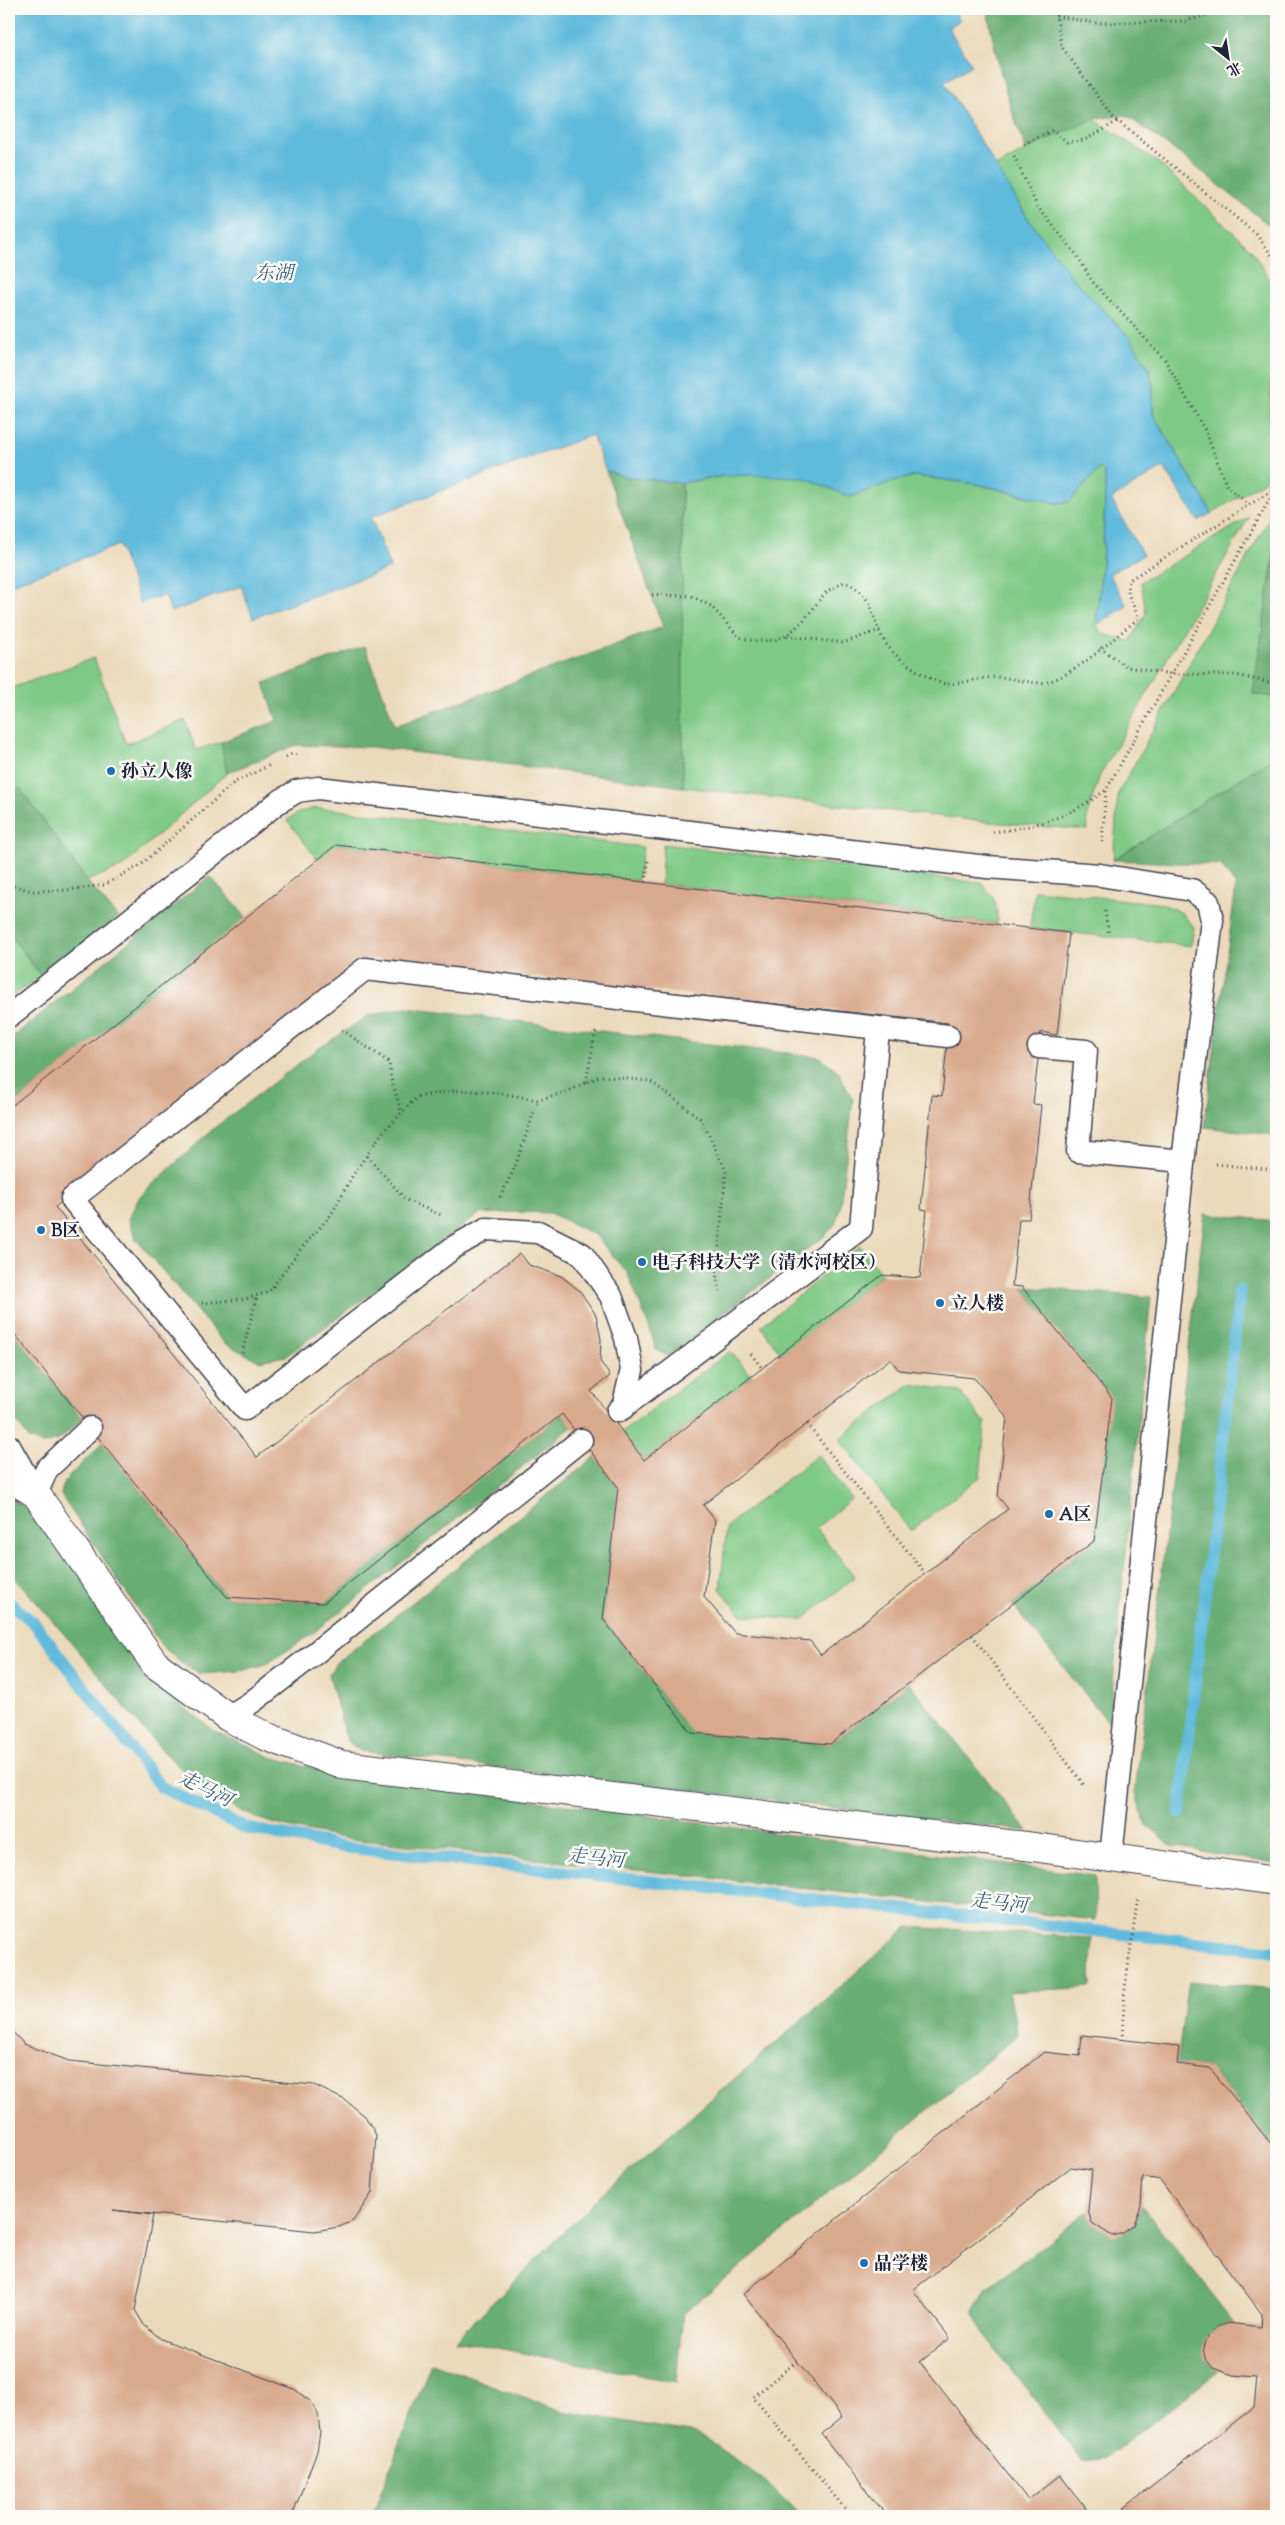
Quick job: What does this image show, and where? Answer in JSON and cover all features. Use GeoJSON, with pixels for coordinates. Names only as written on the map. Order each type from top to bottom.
{"type":"FeatureCollection","features":[{"type":"Feature","properties":{"kind":"street"},"geometry":{"type":"LineString","coordinates":[[9,1477],[36,1494],[155,1664],[228,1717],[265,1736],[342,1765],[1111,1857],[1276,1881]]}},
{"type":"Feature","properties":{"kind":"lane"},"geometry":{"type":"LineString","coordinates":[[9,1016],[277,803],[297,791],[311,789],[987,867],[1100,875],[1192,890],[1208,902],[1212,920],[1184,1161],[1111,1857]]}},
{"type":"Feature","properties":{"kind":"lane"},"geometry":{"type":"LineString","coordinates":[[878,1029],[861,1228],[728,1326],[617,1412],[632,1370],[626,1338],[611,1296],[582,1254],[538,1232],[477,1234],[454,1247],[245,1409],[217,1375],[187,1352],[165,1311],[72,1199],[365,969],[948,1036]]}},
{"type":"Feature","properties":{"kind":"lane"},"geometry":{"type":"LineString","coordinates":[[1039,1047],[1086,1051],[1078,1151],[1184,1161]]}},
{"type":"Feature","properties":{"kind":"lane"},"geometry":{"type":"LineString","coordinates":[[36,1494],[47,1469],[90,1428]]}},
{"type":"Feature","properties":{"kind":"lane"},"geometry":{"type":"LineString","coordinates":[[228,1717],[252,1702],[306,1660],[582,1440]]}},
{"type":"Feature","properties":{"kind":"lane"},"geometry":{"type":"LineString","coordinates":[[9,1446],[36,1494]]}},
{"type":"Feature","properties":{"kind":"path"},"geometry":{"type":"LineString","coordinates":[[1055,9],[1062,47],[1118,121],[1256,234],[1276,258]]}},
{"type":"Feature","properties":{"kind":"path"},"geometry":{"type":"LineString","coordinates":[[1056,16],[1094,24],[1186,21],[1226,9]]}},
{"type":"Feature","properties":{"kind":"path"},"geometry":{"type":"LineString","coordinates":[[1024,144],[1054,130],[1067,142],[1085,140],[1118,121]]}},
{"type":"Feature","properties":{"kind":"path"},"geometry":{"type":"LineString","coordinates":[[1014,156],[1037,206],[1076,254],[1092,281],[1166,360],[1206,432],[1227,487],[1249,504]]}},
{"type":"Feature","properties":{"kind":"path"},"geometry":{"type":"LineString","coordinates":[[652,595],[691,596],[711,606],[739,637],[754,641],[775,640],[786,636],[803,621],[827,591],[844,582],[857,586],[866,596],[890,649],[908,664],[947,684],[996,677],[1046,683],[1089,660],[1100,648],[1139,618],[1128,594],[1129,580],[1276,488]]}},
{"type":"Feature","properties":{"kind":"path"},"geometry":{"type":"LineString","coordinates":[[987,832],[1020,828],[1051,821],[1080,808],[1106,790],[1276,488]]}},
{"type":"Feature","properties":{"kind":"path"},"geometry":{"type":"LineString","coordinates":[[786,636],[843,642],[880,630]]}},
{"type":"Feature","properties":{"kind":"path"},"geometry":{"type":"LineString","coordinates":[[1100,648],[1127,667],[1171,674],[1236,675],[1276,684]]}},
{"type":"Feature","properties":{"kind":"path"},"geometry":{"type":"LineString","coordinates":[[284,758],[292,754],[302,755]]}},
{"type":"Feature","properties":{"kind":"path"},"geometry":{"type":"LineString","coordinates":[[9,885],[33,891],[68,890],[104,885],[141,865],[235,782],[276,762]]}},
{"type":"Feature","properties":{"kind":"path"},"geometry":{"type":"LineString","coordinates":[[586,1083],[604,997]]}},
{"type":"Feature","properties":{"kind":"path"},"geometry":{"type":"LineString","coordinates":[[318,1006],[338,1028],[389,1062],[391,1079],[402,1113]]}},
{"type":"Feature","properties":{"kind":"path"},"geometry":{"type":"LineString","coordinates":[[165,1311],[197,1303],[245,1300],[269,1292],[300,1250],[331,1215],[382,1133],[417,1097],[460,1090],[499,1093],[538,1100],[568,1092],[600,1076],[650,1081],[701,1119],[726,1171],[716,1274],[728,1326]]}},
{"type":"Feature","properties":{"kind":"path"},"geometry":{"type":"LineString","coordinates":[[367,1156],[406,1200],[460,1223],[477,1234],[515,1167],[538,1100]]}},
{"type":"Feature","properties":{"kind":"path"},"geometry":{"type":"LineString","coordinates":[[1184,1161],[1276,1170]]}},
{"type":"Feature","properties":{"kind":"path"},"geometry":{"type":"LineString","coordinates":[[217,1375],[242,1354],[257,1295]]}},
{"type":"Feature","properties":{"kind":"path"},"geometry":{"type":"LineString","coordinates":[[807,1424],[926,1573]]}},
{"type":"Feature","properties":{"kind":"path"},"geometry":{"type":"LineString","coordinates":[[972,1635],[1115,1825]]}},
{"type":"Feature","properties":{"kind":"path"},"geometry":{"type":"LineString","coordinates":[[1122,2040],[1125,1988],[1138,1900]]}},
{"type":"Feature","properties":{"kind":"path"},"geometry":{"type":"LineString","coordinates":[[797,2361],[753,2397],[851,2516]]}},
{"type":"Feature","properties":{"kind":"shaded area","name":"电子科技大学（清水河校区）"},"geometry":{"type":"Polygon","coordinates":[[[9,9],[1276,9],[1276,2516],[9,2516],[9,9]]]}},
{"type":"Feature","properties":{"kind":"green space"},"geometry":{"type":"Polygon","coordinates":[[[987,9],[1276,9],[1276,236],[1269,225],[1185,158],[1126,115],[1094,119],[1026,149],[1003,80],[987,9]]]}},
{"type":"Feature","properties":{"kind":"green space"},"geometry":{"type":"Polygon","coordinates":[[[1094,119],[1160,164],[1251,249],[1272,283],[1272,378],[1266,480],[1212,513],[1153,414],[1153,389],[1150,371],[1131,339],[1072,277],[1029,220],[995,167],[1053,136],[1094,119]]]}},
{"type":"Feature","properties":{"kind":"green space"},"geometry":{"type":"Polygon","coordinates":[[[1100,468],[1105,473],[1101,568],[1096,625],[1103,634],[1130,641],[1146,613],[1141,582],[1249,517],[1100,775],[1087,815],[1088,830],[989,822],[683,787],[682,483],[741,475],[787,475],[819,483],[851,497],[893,481],[915,476],[977,484],[1033,498],[1069,502],[1100,468]]]}},
{"type":"Feature","properties":{"kind":"green space"},"geometry":{"type":"Polygon","coordinates":[[[606,471],[628,477],[682,483],[683,787],[373,747],[296,745],[227,773],[221,742],[277,721],[264,683],[365,646],[395,726],[663,627],[606,471]]]}},
{"type":"Feature","properties":{"kind":"green space"},"geometry":{"type":"Polygon","coordinates":[[[1276,506],[1276,541],[1253,694],[1276,697],[1276,756],[1113,860],[1118,794],[1276,506]]]}},
{"type":"Feature","properties":{"kind":"green space"},"geometry":{"type":"Polygon","coordinates":[[[1276,541],[1276,697],[1253,694],[1276,541]]]}},
{"type":"Feature","properties":{"kind":"green space"},"geometry":{"type":"Polygon","coordinates":[[[94,658],[126,744],[185,720],[196,750],[221,742],[227,773],[122,867],[87,881],[20,789],[9,796],[9,689],[94,658]]]}},
{"type":"Feature","properties":{"kind":"green space"},"geometry":{"type":"Polygon","coordinates":[[[1276,756],[1276,1135],[1204,1127],[1236,886],[1221,865],[1113,860],[1276,756]]]}},
{"type":"Feature","properties":{"kind":"green space"},"geometry":{"type":"Polygon","coordinates":[[[20,788],[87,881],[118,918],[41,976],[9,933],[9,796],[20,788]]]}},
{"type":"Feature","properties":{"kind":"green space"},"geometry":{"type":"Polygon","coordinates":[[[315,808],[643,847],[637,881],[337,845],[318,860],[287,820],[300,812],[315,808]]]}},
{"type":"Feature","properties":{"kind":"green space"},"geometry":{"type":"Polygon","coordinates":[[[663,844],[981,883],[990,892],[995,901],[997,924],[661,884],[663,844]]]}},
{"type":"Feature","properties":{"kind":"green space"},"geometry":{"type":"Polygon","coordinates":[[[210,876],[247,918],[9,1108],[9,1040],[210,876]]]}},
{"type":"Feature","properties":{"kind":"green space"},"geometry":{"type":"Polygon","coordinates":[[[1035,890],[1163,904],[1182,913],[1194,927],[1191,946],[1030,928],[1035,890]]]}},
{"type":"Feature","properties":{"kind":"green space"},"geometry":{"type":"Polygon","coordinates":[[[9,933],[41,976],[9,998],[9,933]]]}},
{"type":"Feature","properties":{"kind":"green space"},"geometry":{"type":"Polygon","coordinates":[[[406,1008],[820,1057],[838,1071],[853,1100],[840,1208],[835,1224],[825,1236],[668,1356],[656,1350],[650,1329],[628,1274],[595,1235],[550,1213],[479,1214],[286,1356],[259,1361],[224,1343],[136,1239],[128,1219],[140,1196],[213,1129],[315,1051],[368,1016],[406,1008]]]}},
{"type":"Feature","properties":{"kind":"green space"},"geometry":{"type":"Polygon","coordinates":[[[1205,1214],[1276,1221],[1276,1864],[1172,1846],[1146,1824],[1135,1793],[1205,1214]]]}},
{"type":"Feature","properties":{"kind":"green space"},"geometry":{"type":"Polygon","coordinates":[[[860,1246],[882,1275],[781,1354],[761,1326],[860,1246]]]}},
{"type":"Feature","properties":{"kind":"green space"},"geometry":{"type":"Polygon","coordinates":[[[1022,1287],[1151,1297],[1109,1723],[1012,1604],[1094,1541],[1111,1398],[1022,1287]]]}},
{"type":"Feature","properties":{"kind":"green space"},"geometry":{"type":"Polygon","coordinates":[[[9,1327],[82,1419],[59,1440],[43,1444],[29,1439],[9,1411],[9,1327]]]}},
{"type":"Feature","properties":{"kind":"green space"},"geometry":{"type":"Polygon","coordinates":[[[730,1351],[752,1376],[644,1460],[622,1432],[730,1351]]]}},
{"type":"Feature","properties":{"kind":"green space"},"geometry":{"type":"Polygon","coordinates":[[[910,1384],[960,1392],[985,1423],[980,1477],[911,1531],[839,1439],[910,1384]]]}},
{"type":"Feature","properties":{"kind":"green space"},"geometry":{"type":"Polygon","coordinates":[[[562,1414],[572,1427],[312,1634],[267,1664],[240,1671],[201,1674],[183,1664],[162,1646],[61,1495],[64,1482],[102,1443],[227,1597],[323,1603],[562,1414]]]}},
{"type":"Feature","properties":{"kind":"green space"},"geometry":{"type":"Polygon","coordinates":[[[818,1455],[851,1499],[816,1528],[855,1577],[802,1620],[742,1615],[720,1589],[727,1526],[818,1455]]]}},
{"type":"Feature","properties":{"kind":"green space"},"geometry":{"type":"Polygon","coordinates":[[[595,1457],[618,1487],[603,1619],[691,1733],[830,1744],[909,1683],[1028,1831],[361,1751],[347,1741],[329,1675],[335,1664],[595,1457]]]}},
{"type":"Feature","properties":{"kind":"green space"},"geometry":{"type":"Polygon","coordinates":[[[9,1496],[40,1519],[151,1672],[181,1706],[216,1732],[271,1757],[336,1774],[1095,1876],[1096,1920],[342,1838],[288,1827],[257,1818],[231,1806],[208,1791],[166,1754],[128,1712],[65,1635],[9,1573],[9,1496]]]}},
{"type":"Feature","properties":{"kind":"green space"},"geometry":{"type":"Polygon","coordinates":[[[908,1927],[1092,1938],[1091,1987],[1009,1992],[1018,2035],[683,2314],[676,2382],[455,2340],[597,2199],[908,1927]]]}},
{"type":"Feature","properties":{"kind":"green space"},"geometry":{"type":"Polygon","coordinates":[[[1188,1981],[1276,1989],[1276,2150],[1210,2068],[1177,2064],[1188,1981]]]}},
{"type":"Feature","properties":{"kind":"green space"},"geometry":{"type":"Polygon","coordinates":[[[1141,2205],[1235,2324],[1225,2324],[1217,2328],[1206,2341],[1204,2349],[1205,2358],[1210,2365],[1219,2371],[1106,2458],[1082,2461],[983,2333],[973,2311],[984,2291],[1088,2211],[1092,2223],[1113,2236],[1134,2225],[1141,2205]]]}},
{"type":"Feature","properties":{"kind":"green space"},"geometry":{"type":"Polygon","coordinates":[[[431,2363],[562,2411],[696,2433],[763,2479],[800,2516],[372,2516],[431,2363]]]}},
{"type":"Feature","properties":{"kind":"water","name":"东湖"},"geometry":{"type":"Polygon","coordinates":[[[9,9],[953,9],[960,20],[948,28],[972,65],[944,82],[1029,220],[1072,277],[1131,339],[1150,371],[1153,389],[1153,414],[1212,513],[1198,521],[1164,467],[1111,499],[1143,555],[1109,574],[1127,606],[1096,625],[1101,568],[1105,473],[1100,468],[1069,502],[1056,503],[977,484],[915,476],[893,481],[851,497],[803,477],[750,475],[714,477],[682,483],[628,477],[606,471],[592,435],[371,517],[390,568],[253,618],[241,586],[171,612],[165,595],[140,603],[119,545],[9,585],[9,9]]]}},
{"type":"Feature","properties":{"kind":"building","name":"立人楼"},"geometry":{"type":"Polygon","coordinates":[[[336,845],[1069,933],[1057,1035],[1041,1032],[1033,1104],[1041,1105],[1029,1219],[1019,1219],[1012,1286],[1022,1287],[1112,1398],[1094,1541],[830,1744],[692,1733],[603,1619],[618,1487],[562,1414],[324,1603],[227,1597],[9,1327],[9,1108],[336,845]],[[368,959],[55,1207],[257,1457],[520,1253],[529,1265],[561,1276],[580,1291],[596,1315],[601,1339],[600,1361],[610,1376],[591,1391],[644,1460],[882,1275],[920,1278],[927,1210],[921,1209],[932,1095],[942,1096],[949,1023],[368,959]],[[890,1359],[703,1505],[715,1520],[704,1597],[735,1633],[810,1641],[821,1655],[1008,1509],[998,1496],[1007,1417],[974,1378],[899,1370],[890,1359]]]}},
{"type":"Feature","properties":{"kind":"building"},"geometry":{"type":"Polygon","coordinates":[[[9,2028],[24,2044],[69,2061],[314,2085],[345,2100],[365,2116],[376,2135],[372,2193],[353,2221],[339,2227],[314,2231],[113,2210],[153,2215],[135,2310],[144,2325],[161,2339],[294,2389],[310,2401],[318,2414],[320,2432],[317,2451],[292,2516],[9,2516],[9,2028]]]}},
{"type":"Feature","properties":{"kind":"building","name":"品学楼"},"geometry":{"type":"Polygon","coordinates":[[[1082,2035],[1179,2046],[1177,2064],[1210,2068],[1276,2150],[1276,2516],[1114,2516],[1254,2407],[1257,2377],[1233,2375],[1213,2368],[1205,2358],[1203,2347],[1207,2336],[1216,2327],[1228,2323],[1261,2327],[1262,2314],[1160,2180],[1143,2177],[1141,2205],[1134,2225],[1123,2233],[1112,2236],[1092,2223],[1088,2211],[1092,2170],[1071,2167],[913,2290],[950,2338],[920,2362],[1028,2500],[1060,2475],[1092,2516],[887,2516],[821,2434],[842,2417],[743,2294],[1044,2052],[1080,2056],[1082,2035]]]}},
{"type":"Feature","properties":{"kind":"waterway"},"geometry":{"type":"LineString","coordinates":[[1180,1813],[1240,1290]]}},
{"type":"Feature","properties":{"kind":"waterway","name":"走马河"},"geometry":{"type":"LineString","coordinates":[[9,1602],[34,1623],[161,1787],[245,1828],[343,1847],[1276,1951]]}},
{"type":"Feature","properties":{"kind":"place","name":"孙立人像"},"geometry":{"type":"Point","coordinates":[111,771]}},
{"type":"Feature","properties":{"kind":"place","name":"B区"},"geometry":{"type":"Point","coordinates":[41,1230]}},
{"type":"Feature","properties":{"kind":"place","name":"电子科技大学（清水河校区）"},"geometry":{"type":"Point","coordinates":[642,1262]}},
{"type":"Feature","properties":{"kind":"place","name":"立人楼"},"geometry":{"type":"Point","coordinates":[940,1303]}},
{"type":"Feature","properties":{"kind":"place","name":"A区"},"geometry":{"type":"Point","coordinates":[1049,1514]}},
{"type":"Feature","properties":{"kind":"place","name":"品学楼"},"geometry":{"type":"Point","coordinates":[864,2263]}}]}
